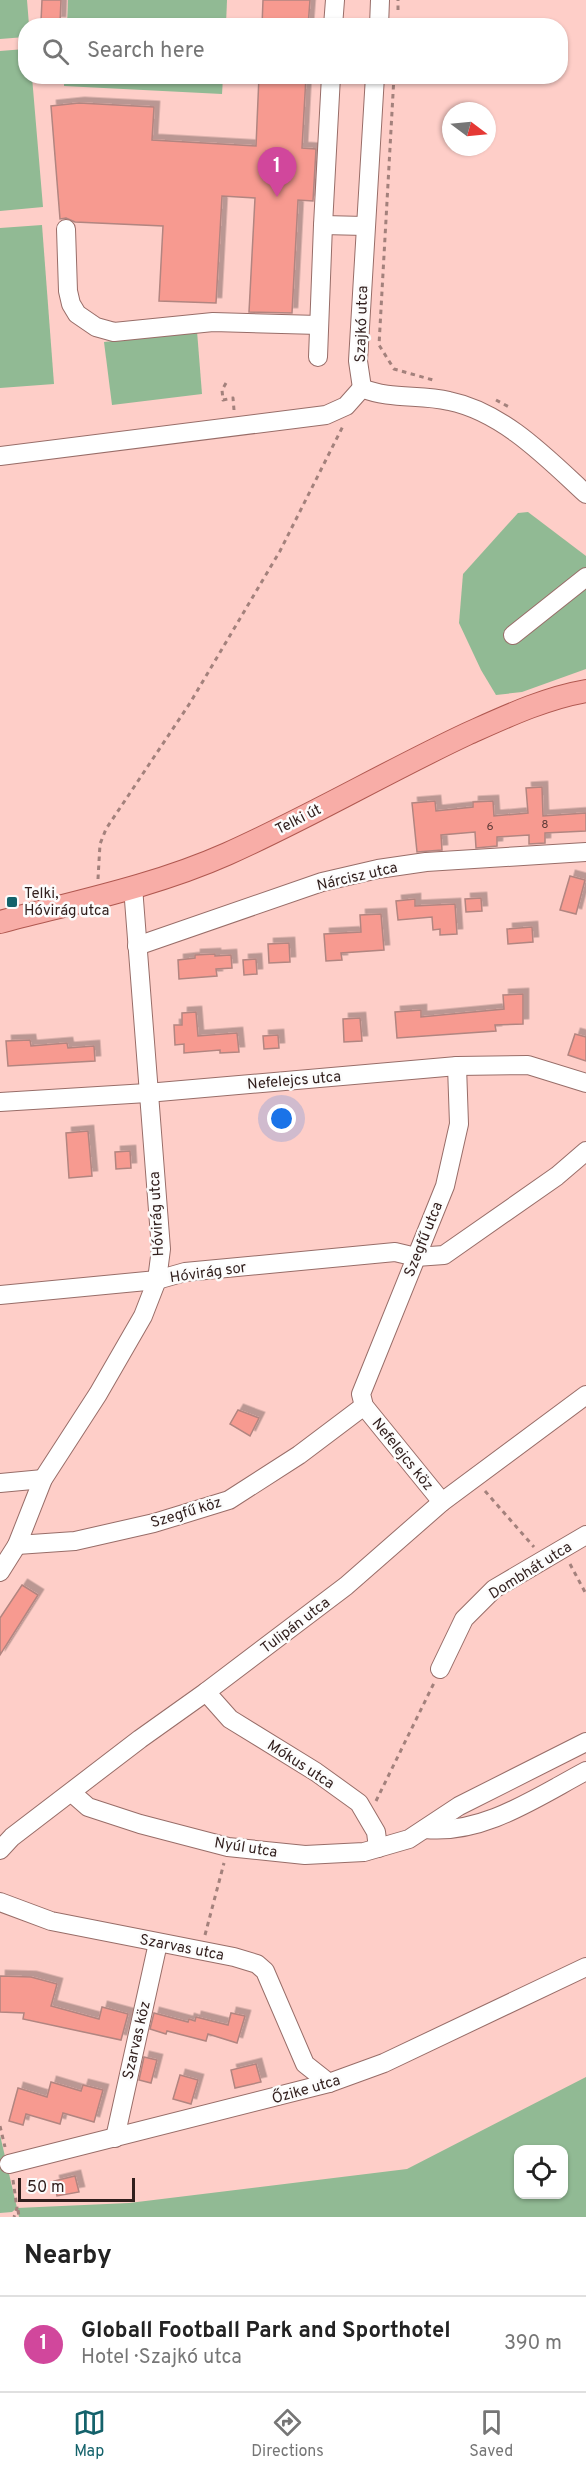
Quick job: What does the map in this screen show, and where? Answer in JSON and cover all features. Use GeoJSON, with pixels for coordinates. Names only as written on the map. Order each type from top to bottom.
{"type":"FeatureCollection","features":[{"type":"Feature","properties":{"kind":"main road","name":"Telki út"},"geometry":{"type":"LineString","coordinates":[[0,921],[133,887],[225,855],[507,716],[568,694],[586,691]]}},
{"type":"Feature","properties":{"kind":"street"},"geometry":{"type":"LineString","coordinates":[[334,18],[335,0]]}},
{"type":"Feature","properties":{"kind":"street"},"geometry":{"type":"LineString","coordinates":[[379,18],[380,0]]}},
{"type":"Feature","properties":{"kind":"street"},"geometry":{"type":"LineString","coordinates":[[318,357],[331,84]]}},
{"type":"Feature","properties":{"kind":"street","name":"Szajkó utca"},"geometry":{"type":"LineString","coordinates":[[362,388],[358,361],[375,84]]}},
{"type":"Feature","properties":{"kind":"street"},"geometry":{"type":"LineString","coordinates":[[323,225],[366,226]]}},
{"type":"Feature","properties":{"kind":"street"},"geometry":{"type":"LineString","coordinates":[[66,229],[68,291],[71,304],[77,314],[96,327],[114,332],[203,322],[319,325]]}},
{"type":"Feature","properties":{"kind":"street"},"geometry":{"type":"LineString","coordinates":[[0,456],[326,415],[346,406],[362,388],[377,394],[449,401],[483,413],[534,446],[586,494]]}},
{"type":"Feature","properties":{"kind":"street"},"geometry":{"type":"LineString","coordinates":[[513,635],[586,577]]}},
{"type":"Feature","properties":{"kind":"street","name":"Nárcisz utca"},"geometry":{"type":"LineString","coordinates":[[137,946],[322,882],[378,869],[426,862],[586,852]]}},
{"type":"Feature","properties":{"kind":"street","name":"Hóvirág utca"},"geometry":{"type":"LineString","coordinates":[[0,1572],[17,1545],[43,1479],[126,1346],[143,1316],[157,1280],[160,1249],[133,887]]}},
{"type":"Feature","properties":{"kind":"street","name":"Nefelejcs utca"},"geometry":{"type":"LineString","coordinates":[[0,1102],[457,1066],[528,1065],[586,1083]]}},
{"type":"Feature","properties":{"kind":"street","name":"Szegfű utca"},"geometry":{"type":"LineString","coordinates":[[364,1406],[361,1394],[445,1185],[459,1124],[457,1066]]}},
{"type":"Feature","properties":{"kind":"street"},"geometry":{"type":"LineString","coordinates":[[416,1257],[444,1255],[557,1176],[586,1151]]}},
{"type":"Feature","properties":{"kind":"street","name":"Hóvirág sor"},"geometry":{"type":"LineString","coordinates":[[0,1295],[157,1280],[185,1272],[384,1253],[395,1252],[416,1257]]}},
{"type":"Feature","properties":{"kind":"street","name":"Tulipán utca"},"geometry":{"type":"LineString","coordinates":[[0,1850],[12,1837],[140,1739],[346,1586],[442,1502],[586,1395]]}},
{"type":"Feature","properties":{"kind":"street","name":"Nefelejcs köz"},"geometry":{"type":"LineString","coordinates":[[364,1406],[442,1502]]}},
{"type":"Feature","properties":{"kind":"street","name":"Szegfű köz"},"geometry":{"type":"LineString","coordinates":[[17,1545],[75,1541],[154,1523],[229,1500],[299,1455],[364,1406]]}},
{"type":"Feature","properties":{"kind":"street"},"geometry":{"type":"LineString","coordinates":[[0,1483],[43,1479]]}},
{"type":"Feature","properties":{"kind":"street","name":"Dombhát utca"},"geometry":{"type":"LineString","coordinates":[[440,1669],[464,1619],[495,1588],[586,1535]]}},
{"type":"Feature","properties":{"kind":"street","name":"Mókus utca"},"geometry":{"type":"LineString","coordinates":[[206,1692],[230,1719],[316,1772],[359,1803],[377,1840]]}},
{"type":"Feature","properties":{"kind":"street","name":"Nyúl utca"},"geometry":{"type":"LineString","coordinates":[[72,1793],[88,1807],[140,1824],[228,1847],[305,1855],[364,1852],[377,1840],[408,1839],[459,1806],[586,1742]]}},
{"type":"Feature","properties":{"kind":"street","name":"Nyúl utca"},"geometry":{"type":"LineString","coordinates":[[425,1828],[444,1830],[500,1817],[586,1771]]}},
{"type":"Feature","properties":{"kind":"street","name":"Szarvas utca"},"geometry":{"type":"LineString","coordinates":[[0,1902],[51,1921],[257,1964],[265,1971],[305,2064],[329,2083]]}},
{"type":"Feature","properties":{"kind":"street","name":"Szarvas köz"},"geometry":{"type":"LineString","coordinates":[[115,2138],[158,1943]]}},
{"type":"Feature","properties":{"kind":"street","name":"Őzike utca"},"geometry":{"type":"LineString","coordinates":[[9,2164],[329,2083],[384,2063],[586,1967]]}},
{"type":"Feature","properties":{"kind":"street"},"geometry":{"type":"LineString","coordinates":[[293,2093],[305,2064]]}},
{"type":"Feature","properties":{"kind":"path"},"geometry":{"type":"LineString","coordinates":[[394,84],[380,345],[394,369],[438,382]]}},
{"type":"Feature","properties":{"kind":"path"},"geometry":{"type":"LineString","coordinates":[[226,383],[222,390],[223,400],[233,398],[234,401]]}},
{"type":"Feature","properties":{"kind":"path"},"geometry":{"type":"LineString","coordinates":[[492,399],[503,402],[510,408]]}},
{"type":"Feature","properties":{"kind":"path"},"geometry":{"type":"LineString","coordinates":[[97,884],[100,844],[106,829],[190,703],[280,551],[347,418]]}},
{"type":"Feature","properties":{"kind":"path"},"geometry":{"type":"LineString","coordinates":[[474,1478],[544,1558]]}},
{"type":"Feature","properties":{"kind":"path"},"geometry":{"type":"LineString","coordinates":[[561,1548],[586,1594]]}},
{"type":"Feature","properties":{"kind":"path"},"geometry":{"type":"LineString","coordinates":[[377,1840],[373,1809],[440,1669]]}},
{"type":"Feature","properties":{"kind":"path"},"geometry":{"type":"LineString","coordinates":[[201,1951],[228,1847]]}},
{"type":"Feature","properties":{"kind":"path"},"geometry":{"type":"LineString","coordinates":[[13,2183],[19,2217]]}},
{"type":"Feature","properties":{"kind":"path"},"geometry":{"type":"LineString","coordinates":[[14,2217],[17,2208]]}},
{"type":"Feature","properties":{"kind":"green space"},"geometry":{"type":"Polygon","coordinates":[[[0,0],[27,0],[28,18],[18,18],[18,38],[0,39],[0,0]]]}},
{"type":"Feature","properties":{"kind":"green space"},"geometry":{"type":"Polygon","coordinates":[[[68,0],[227,0],[226,18],[67,18],[68,0]]]}},
{"type":"Feature","properties":{"kind":"green space"},"geometry":{"type":"Polygon","coordinates":[[[18,50],[18,84],[33,84],[43,207],[0,211],[0,51],[18,50]]]}},
{"type":"Feature","properties":{"kind":"green space"},"geometry":{"type":"Polygon","coordinates":[[[64,84],[223,84],[222,94],[64,86],[64,84]]]}},
{"type":"Feature","properties":{"kind":"green space"},"geometry":{"type":"Polygon","coordinates":[[[42,225],[54,384],[0,388],[0,228],[42,225]]]}},
{"type":"Feature","properties":{"kind":"green space"},"geometry":{"type":"Polygon","coordinates":[[[197,331],[202,394],[112,405],[104,342],[197,331]]]}},
{"type":"Feature","properties":{"kind":"green space"},"geometry":{"type":"Polygon","coordinates":[[[528,512],[586,556],[586,669],[522,692],[496,695],[481,670],[459,623],[463,574],[518,513],[528,512]]]}},
{"type":"Feature","properties":{"kind":"green space"},"geometry":{"type":"Polygon","coordinates":[[[586,2077],[586,2217],[19,2217],[17,2208],[129,2203],[407,2169],[586,2077]]]}},
{"type":"Feature","properties":{"kind":"green space"},"geometry":{"type":"Polygon","coordinates":[[[0,2135],[17,2208],[12,2212],[0,2213],[0,2135]]]}},
{"type":"Feature","properties":{"kind":"building"},"geometry":{"type":"Polygon","coordinates":[[[42,0],[61,0],[60,18],[41,18],[42,0]]]}},
{"type":"Feature","properties":{"kind":"building"},"geometry":{"type":"Polygon","coordinates":[[[263,0],[310,0],[309,18],[262,18],[263,0]]]}},
{"type":"Feature","properties":{"kind":"building"},"geometry":{"type":"Polygon","coordinates":[[[259,84],[306,84],[302,148],[316,149],[313,201],[298,200],[292,313],[249,312],[255,198],[222,196],[216,303],[159,301],[163,226],[75,222],[66,218],[60,219],[51,106],[79,103],[154,107],[152,140],[256,146],[259,84]]]}},
{"type":"Feature","properties":{"kind":"building"},"geometry":{"type":"Polygon","coordinates":[[[542,787],[543,816],[586,813],[586,831],[545,833],[545,843],[529,844],[529,835],[497,837],[497,846],[476,848],[475,832],[441,835],[442,850],[417,852],[412,803],[435,801],[436,811],[473,807],[473,802],[493,801],[494,816],[528,813],[526,788],[542,787]]]}},
{"type":"Feature","properties":{"kind":"building"},"geometry":{"type":"Polygon","coordinates":[[[570,876],[585,880],[576,914],[560,910],[570,876]]]}},
{"type":"Feature","properties":{"kind":"building"},"geometry":{"type":"Polygon","coordinates":[[[481,898],[482,911],[466,912],[465,899],[481,898]]]}},
{"type":"Feature","properties":{"kind":"building"},"geometry":{"type":"Polygon","coordinates":[[[415,899],[415,906],[455,904],[457,934],[440,935],[440,929],[433,930],[432,917],[398,920],[396,901],[415,899]]]}},
{"type":"Feature","properties":{"kind":"building"},"geometry":{"type":"Polygon","coordinates":[[[381,914],[384,950],[341,953],[342,960],[326,961],[324,934],[361,932],[360,915],[381,914]]]}},
{"type":"Feature","properties":{"kind":"building"},"geometry":{"type":"Polygon","coordinates":[[[532,927],[533,942],[508,944],[507,929],[532,927]]]}},
{"type":"Feature","properties":{"kind":"building"},"geometry":{"type":"Polygon","coordinates":[[[289,943],[290,962],[269,963],[268,944],[289,943]]]}},
{"type":"Feature","properties":{"kind":"building"},"geometry":{"type":"Polygon","coordinates":[[[215,954],[215,956],[231,955],[232,968],[216,969],[217,976],[179,979],[178,960],[195,958],[195,955],[215,954]]]}},
{"type":"Feature","properties":{"kind":"building"},"geometry":{"type":"Polygon","coordinates":[[[256,959],[257,974],[244,975],[243,960],[256,959]]]}},
{"type":"Feature","properties":{"kind":"building"},"geometry":{"type":"Polygon","coordinates":[[[523,994],[523,1024],[495,1025],[496,1031],[397,1038],[395,1012],[421,1010],[421,1017],[504,1009],[503,995],[523,994]]]}},
{"type":"Feature","properties":{"kind":"building"},"geometry":{"type":"Polygon","coordinates":[[[196,1012],[198,1036],[237,1033],[239,1052],[220,1053],[220,1050],[184,1053],[184,1044],[175,1045],[174,1025],[182,1025],[182,1013],[196,1012]]]}},
{"type":"Feature","properties":{"kind":"building"},"geometry":{"type":"Polygon","coordinates":[[[360,1018],[362,1041],[344,1042],[343,1019],[360,1018]]]}},
{"type":"Feature","properties":{"kind":"building"},"geometry":{"type":"Polygon","coordinates":[[[575,1034],[586,1037],[586,1061],[568,1055],[575,1034]]]}},
{"type":"Feature","properties":{"kind":"building"},"geometry":{"type":"Polygon","coordinates":[[[278,1035],[279,1048],[264,1049],[263,1036],[278,1035]]]}},
{"type":"Feature","properties":{"kind":"building"},"geometry":{"type":"Polygon","coordinates":[[[30,1040],[31,1046],[67,1043],[68,1048],[94,1046],[95,1061],[8,1066],[6,1041],[30,1040]]]}},
{"type":"Feature","properties":{"kind":"building"},"geometry":{"type":"Polygon","coordinates":[[[88,1131],[92,1176],[69,1178],[66,1133],[88,1131]]]}},
{"type":"Feature","properties":{"kind":"building"},"geometry":{"type":"Polygon","coordinates":[[[130,1151],[131,1168],[116,1169],[115,1152],[130,1151]]]}},
{"type":"Feature","properties":{"kind":"building"},"geometry":{"type":"Polygon","coordinates":[[[238,1410],[259,1418],[250,1436],[230,1424],[238,1410]]]}},
{"type":"Feature","properties":{"kind":"building"},"geometry":{"type":"Polygon","coordinates":[[[22,1585],[38,1595],[0,1655],[0,1618],[22,1585]]]}},
{"type":"Feature","properties":{"kind":"building"},"geometry":{"type":"Polygon","coordinates":[[[0,1976],[31,1977],[57,1984],[51,2006],[99,2019],[102,2007],[128,2014],[121,2040],[23,2019],[24,2013],[0,2012],[0,1976]]]}},
{"type":"Feature","properties":{"kind":"building"},"geometry":{"type":"Polygon","coordinates":[[[154,2013],[188,2022],[189,2019],[195,2021],[196,2017],[228,2025],[231,2013],[245,2016],[237,2043],[208,2034],[206,2041],[150,2029],[154,2013]]]}},
{"type":"Feature","properties":{"kind":"building"},"geometry":{"type":"Polygon","coordinates":[[[144,2057],[157,2060],[151,2083],[139,2080],[144,2057]]]}},
{"type":"Feature","properties":{"kind":"building"},"geometry":{"type":"Polygon","coordinates":[[[256,2064],[261,2082],[235,2088],[231,2070],[256,2064]]]}},
{"type":"Feature","properties":{"kind":"building"},"geometry":{"type":"Polygon","coordinates":[[[180,2075],[198,2080],[191,2104],[173,2099],[180,2075]]]}},
{"type":"Feature","properties":{"kind":"building"},"geometry":{"type":"Polygon","coordinates":[[[51,2082],[81,2091],[83,2085],[103,2090],[94,2122],[63,2113],[60,2124],[26,2114],[23,2125],[9,2121],[18,2088],[47,2097],[51,2082]]]}},
{"type":"Feature","properties":{"kind":"building"},"geometry":{"type":"Polygon","coordinates":[[[75,2176],[79,2192],[57,2196],[54,2181],[75,2176]]]}},
{"type":"Feature","properties":{"kind":"place","name":"Globall Football Park and Sporthotel"},"geometry":{"type":"Point","coordinates":[277,197]}},
{"type":"Feature","properties":{"kind":"place","name":"Telki, Hóvirág utca"},"geometry":{"type":"Point","coordinates":[12,902]}}]}
